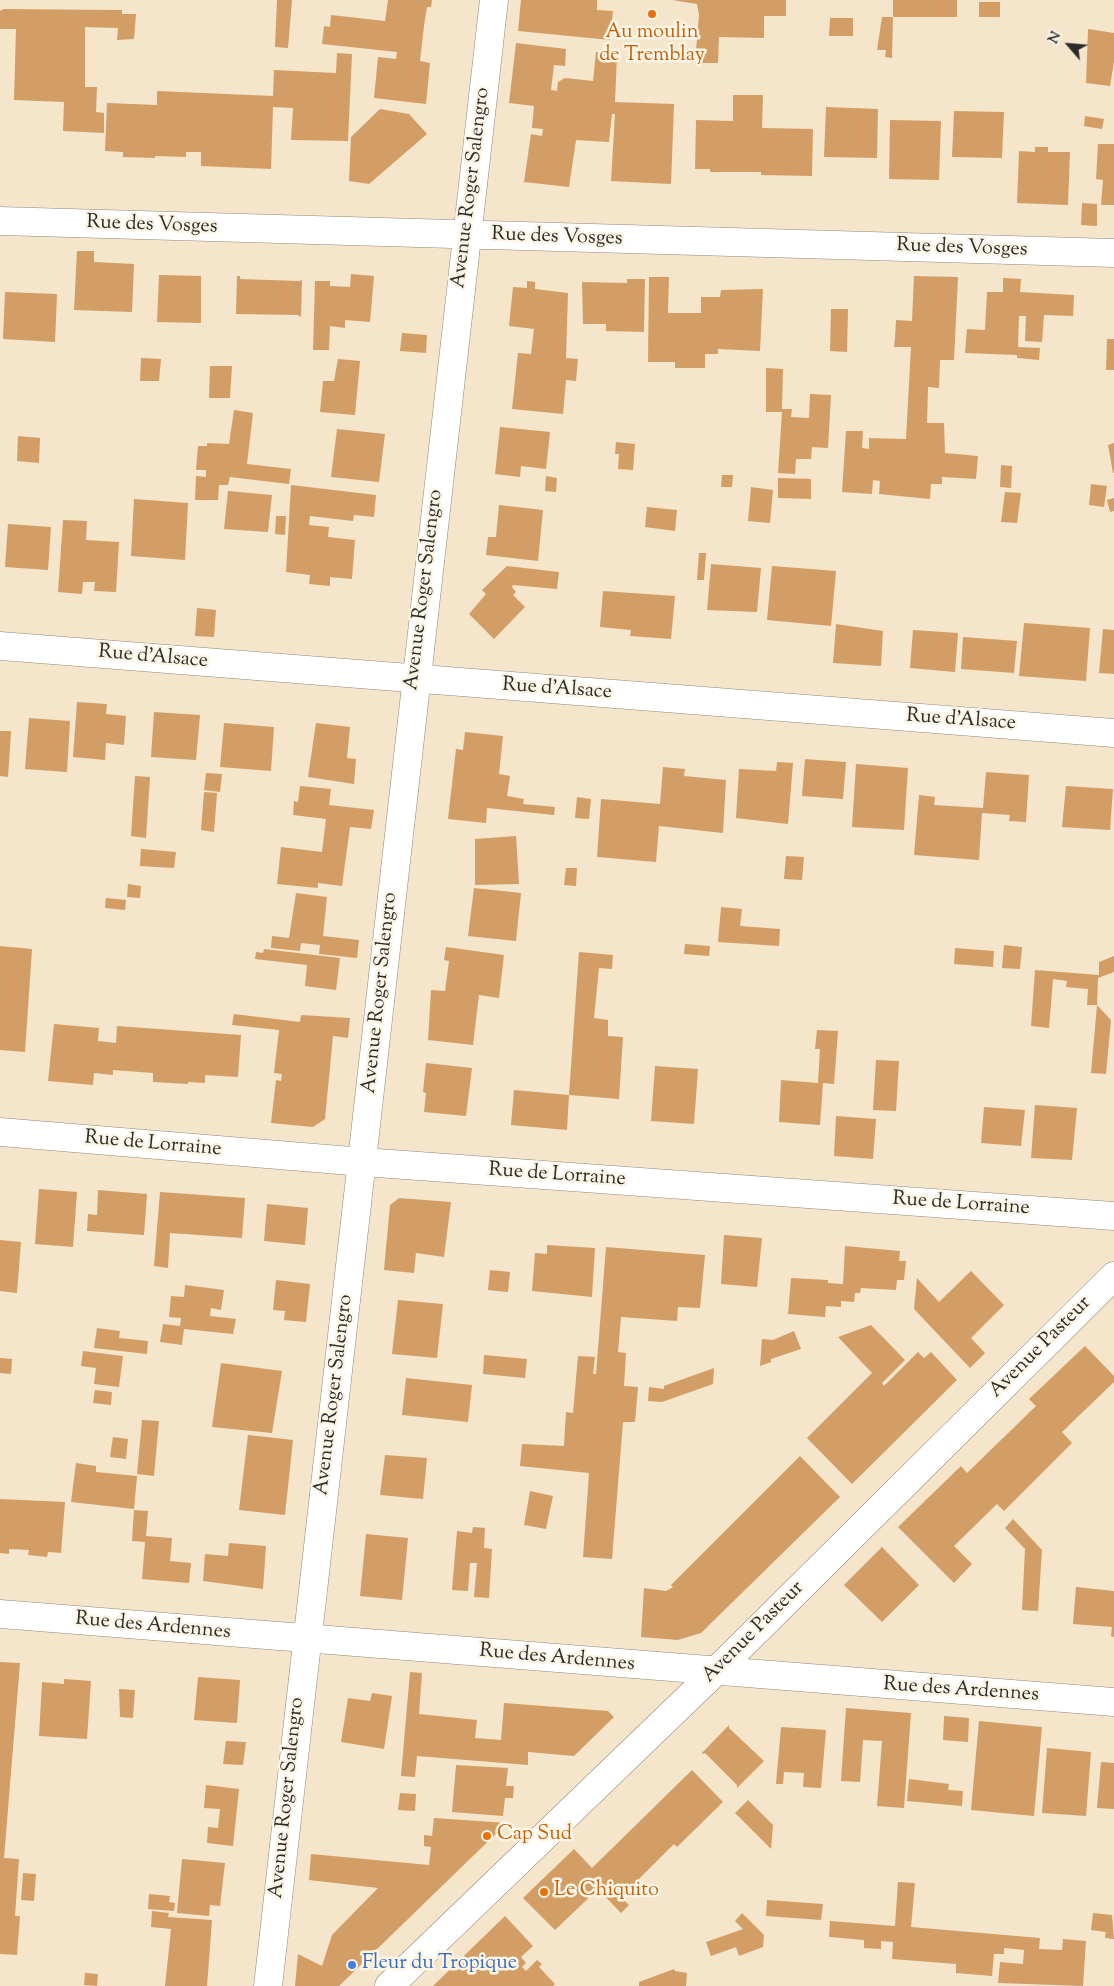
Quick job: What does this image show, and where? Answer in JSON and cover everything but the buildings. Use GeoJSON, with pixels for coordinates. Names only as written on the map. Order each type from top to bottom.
{"type":"FeatureCollection","features":[{"type":"Feature","properties":{"kind":"street","name":"Avenue Roger Salengro"},"geometry":{"type":"LineString","coordinates":[[268,1986],[306,1639],[363,1162],[415,679],[494,0]]}},
{"type":"Feature","properties":{"kind":"street","name":"Rue des Vosges"},"geometry":{"type":"LineString","coordinates":[[0,221],[468,236],[1114,253]]}},
{"type":"Feature","properties":{"kind":"street","name":"Rue d'Alsace"},"geometry":{"type":"LineString","coordinates":[[0,646],[1114,733]]}},
{"type":"Feature","properties":{"kind":"street","name":"Rue de Lorraine"},"geometry":{"type":"LineString","coordinates":[[0,1132],[363,1162],[1114,1216]]}},
{"type":"Feature","properties":{"kind":"street","name":"Avenue Pasteur"},"geometry":{"type":"LineString","coordinates":[[389,1986],[715,1672],[1114,1276]]}},
{"type":"Feature","properties":{"kind":"street","name":"Rue des Ardennes"},"geometry":{"type":"LineString","coordinates":[[0,1614],[715,1672],[1114,1702]]}},
{"type":"Feature","properties":{"kind":"place","name":"Au moulin de Tremblay"},"geometry":{"type":"Point","coordinates":[652,14]}},
{"type":"Feature","properties":{"kind":"place","name":"Cap Sud"},"geometry":{"type":"Point","coordinates":[487,1836]}},
{"type":"Feature","properties":{"kind":"place","name":"Le Chiquito"},"geometry":{"type":"Point","coordinates":[544,1892]}},
{"type":"Feature","properties":{"kind":"place","name":"Fleur du Tropique"},"geometry":{"type":"Point","coordinates":[352,1965]}}]}
